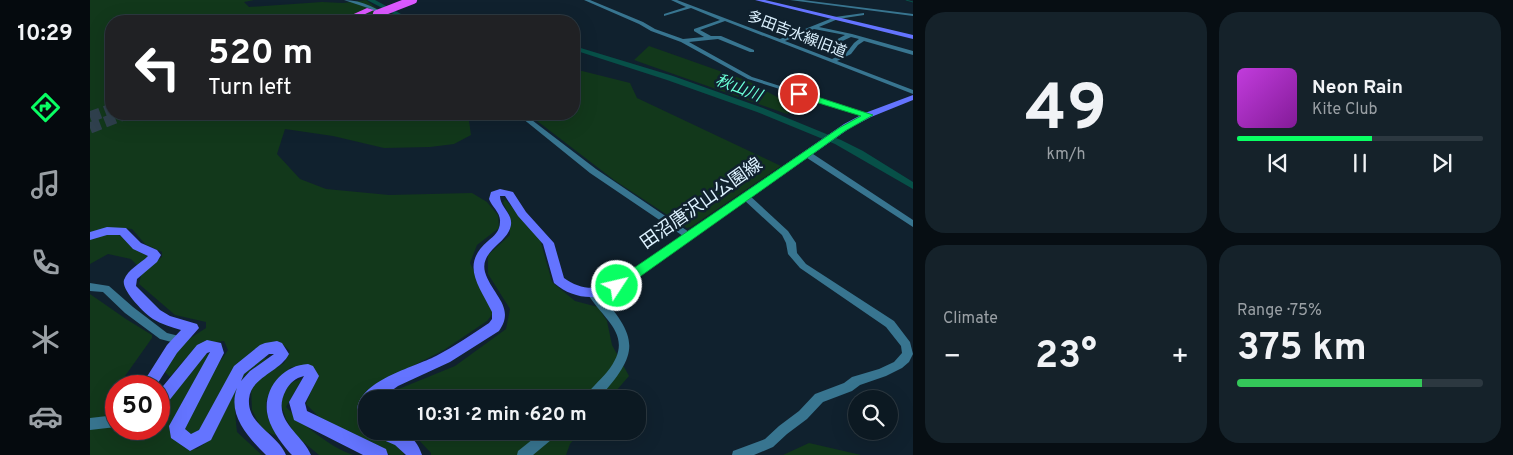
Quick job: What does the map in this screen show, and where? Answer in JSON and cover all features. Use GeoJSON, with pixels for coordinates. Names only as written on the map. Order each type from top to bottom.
{"type":"FeatureCollection","features":[{"type":"Feature","properties":{"kind":"highway"},"geometry":{"type":"LineString","coordinates":[[369,15],[395,0]]}},
{"type":"Feature","properties":{"kind":"highway"},"geometry":{"type":"LineString","coordinates":[[362,15],[413,0]]}},
{"type":"Feature","properties":{"kind":"main road"},"geometry":{"type":"LineString","coordinates":[[758,0],[913,37]]}},
{"type":"Feature","properties":{"kind":"main road","name":"田沼唐沢山公園線"},"geometry":{"type":"LineString","coordinates":[[379,390],[440,361],[494,327],[499,320],[501,316],[479,272],[478,265],[480,254],[498,238],[506,226],[505,215],[495,202],[495,194],[500,192],[509,194],[527,220],[548,243],[558,280],[572,290],[592,293],[608,291],[842,130],[868,115],[913,97]]}},
{"type":"Feature","properties":{"kind":"main road"},"geometry":{"type":"LineString","coordinates":[[90,236],[107,231],[122,231],[137,246],[154,255],[150,262],[133,275],[129,284],[136,296],[155,314],[166,320],[192,327],[179,340],[155,375]]}},
{"type":"Feature","properties":{"kind":"main road"},"geometry":{"type":"LineString","coordinates":[[170,388],[202,349],[207,346],[216,347],[217,353],[177,426],[177,433],[186,442],[190,443],[199,439],[208,429],[239,370],[266,349],[277,348],[282,354],[248,382],[241,399],[246,423],[278,455]]}},
{"type":"Feature","properties":{"kind":"main road"},"geometry":{"type":"LineString","coordinates":[[303,455],[281,431],[273,404],[275,395],[286,378],[300,370],[308,370],[312,376],[297,402],[300,415],[380,455]]}},
{"type":"Feature","properties":{"kind":"main road"},"geometry":{"type":"LineString","coordinates":[[399,440],[409,445],[414,455]]}},
{"type":"Feature","properties":{"kind":"street"},"geometry":{"type":"LineString","coordinates":[[346,0],[373,8],[383,15]]}},
{"type":"Feature","properties":{"kind":"street"},"geometry":{"type":"LineString","coordinates":[[586,0],[683,41],[755,80],[868,115]]}},
{"type":"Feature","properties":{"kind":"street","name":"多田吉水線旧道"},"geometry":{"type":"LineString","coordinates":[[673,0],[913,92]]}},
{"type":"Feature","properties":{"kind":"street"},"geometry":{"type":"LineString","coordinates":[[792,0],[824,2],[887,13],[913,15]]}},
{"type":"Feature","properties":{"kind":"street"},"geometry":{"type":"LineString","coordinates":[[666,15],[690,7]]}},
{"type":"Feature","properties":{"kind":"street"},"geometry":{"type":"LineString","coordinates":[[780,41],[812,27],[851,15],[887,13]]}},
{"type":"Feature","properties":{"kind":"street"},"geometry":{"type":"LineString","coordinates":[[710,38],[696,30],[724,20]]}},
{"type":"Feature","properties":{"kind":"street"},"geometry":{"type":"LineString","coordinates":[[812,27],[850,35],[913,53]]}},
{"type":"Feature","properties":{"kind":"street"},"geometry":{"type":"LineString","coordinates":[[836,42],[850,35]]}},
{"type":"Feature","properties":{"kind":"street"},"geometry":{"type":"LineString","coordinates":[[683,41],[719,37],[752,52]]}},
{"type":"Feature","properties":{"kind":"street"},"geometry":{"type":"LineString","coordinates":[[833,61],[849,53],[856,44],[863,40]]}},
{"type":"Feature","properties":{"kind":"street"},"geometry":{"type":"LineString","coordinates":[[528,120],[593,172],[689,236]]}},
{"type":"Feature","properties":{"kind":"street"},"geometry":{"type":"LineString","coordinates":[[811,151],[913,224]]}},
{"type":"Feature","properties":{"kind":"street"},"geometry":{"type":"LineString","coordinates":[[738,455],[769,443],[803,415],[819,398],[898,365],[905,359],[908,353],[903,340],[890,324],[803,266],[794,254],[791,243],[784,233],[746,197]]}},
{"type":"Feature","properties":{"kind":"street"},"geometry":{"type":"LineString","coordinates":[[90,287],[106,288],[129,310],[164,336],[179,340]]}},
{"type":"Feature","properties":{"kind":"street"},"geometry":{"type":"LineString","coordinates":[[592,293],[614,316],[624,334],[625,342],[624,351],[612,377],[599,390]]}},
{"type":"Feature","properties":{"kind":"street"},"geometry":{"type":"LineString","coordinates":[[90,424],[105,422]]}},
{"type":"Feature","properties":{"kind":"street"},"geometry":{"type":"LineString","coordinates":[[523,455],[542,440]]}},
{"type":"Feature","properties":{"kind":"green space"},"geometry":{"type":"Polygon","coordinates":[[[90,0],[254,0],[244,2],[249,7],[322,2],[343,3],[366,0],[383,15],[105,15],[105,120],[469,120],[471,135],[454,144],[430,147],[384,148],[333,136],[285,129],[277,154],[300,179],[326,189],[389,195],[472,193],[487,202],[498,215],[499,228],[477,245],[470,263],[494,312],[487,321],[444,350],[379,383],[372,390],[358,390],[358,438],[319,417],[306,404],[317,375],[309,367],[291,367],[275,385],[267,399],[266,406],[267,414],[277,436],[262,430],[252,410],[251,389],[264,375],[284,363],[290,351],[282,344],[250,355],[201,430],[191,438],[184,433],[190,411],[208,379],[228,350],[224,341],[214,342],[192,352],[170,377],[163,370],[181,344],[206,328],[206,322],[175,315],[139,284],[142,272],[162,257],[162,252],[145,244],[132,229],[122,228],[90,234],[90,0]]]}},
{"type":"Feature","properties":{"kind":"green space"},"geometry":{"type":"Polygon","coordinates":[[[649,46],[748,81],[799,109],[787,114],[634,60],[649,46]]]}},
{"type":"Feature","properties":{"kind":"green space"},"geometry":{"type":"Polygon","coordinates":[[[580,70],[630,83],[637,98],[781,166],[687,228],[614,180],[536,120],[580,120],[580,70]]]}},
{"type":"Feature","properties":{"kind":"green space"},"geometry":{"type":"Polygon","coordinates":[[[505,199],[540,239],[552,282],[575,301],[598,307],[607,321],[612,345],[629,376],[617,390],[396,390],[455,366],[506,329],[510,309],[488,274],[488,255],[510,235],[510,216],[503,203],[505,199]]]}},
{"type":"Feature","properties":{"kind":"green space"},"geometry":{"type":"Polygon","coordinates":[[[112,233],[121,236],[132,247],[149,257],[141,265],[137,265],[131,259],[108,254],[90,264],[90,239],[112,233]]]}},
{"type":"Feature","properties":{"kind":"green space"},"geometry":{"type":"Polygon","coordinates":[[[90,294],[152,335],[152,338],[126,375],[105,375],[105,440],[170,440],[170,398],[201,356],[211,353],[172,437],[185,448],[197,449],[213,437],[233,385],[261,356],[268,359],[247,374],[241,381],[235,397],[237,432],[262,455],[90,455],[90,294]]]}},
{"type":"Feature","properties":{"kind":"green space"},"geometry":{"type":"Polygon","coordinates":[[[302,379],[286,407],[317,435],[353,455],[319,455],[296,436],[286,419],[279,398],[292,382],[302,379]]]}},
{"type":"Feature","properties":{"kind":"green space"},"geometry":{"type":"Polygon","coordinates":[[[362,440],[390,440],[404,453],[403,455],[390,455],[362,440]]]}},
{"type":"Feature","properties":{"kind":"green space"},"geometry":{"type":"Polygon","coordinates":[[[419,440],[573,440],[566,455],[431,455],[419,440]]]}},
{"type":"Feature","properties":{"kind":"green space"},"geometry":{"type":"Polygon","coordinates":[[[809,443],[861,455],[783,455],[809,443]]]}},
{"type":"Feature","properties":{"kind":"waterway","name":"秋山川"},"geometry":{"type":"LineString","coordinates":[[370,0],[399,15]]}},
{"type":"Feature","properties":{"kind":"waterway"},"geometry":{"type":"LineString","coordinates":[[906,0],[913,2]]}},
{"type":"Feature","properties":{"kind":"waterway","name":"秋山川"},"geometry":{"type":"LineString","coordinates":[[580,50],[670,78],[760,110],[838,142],[860,153],[913,186]]}},
{"type":"Feature","properties":{"kind":"tunnel"},"geometry":{"type":"LineString","coordinates":[[90,117],[105,111]]}},
{"type":"Feature","properties":{"kind":"tunnel"},"geometry":{"type":"LineString","coordinates":[[90,128],[111,120]]}},
{"type":"Feature","properties":{"kind":"route"},"geometry":{"type":"LineString","coordinates":[[617,286],[842,130],[868,115],[799,94]]}}]}
